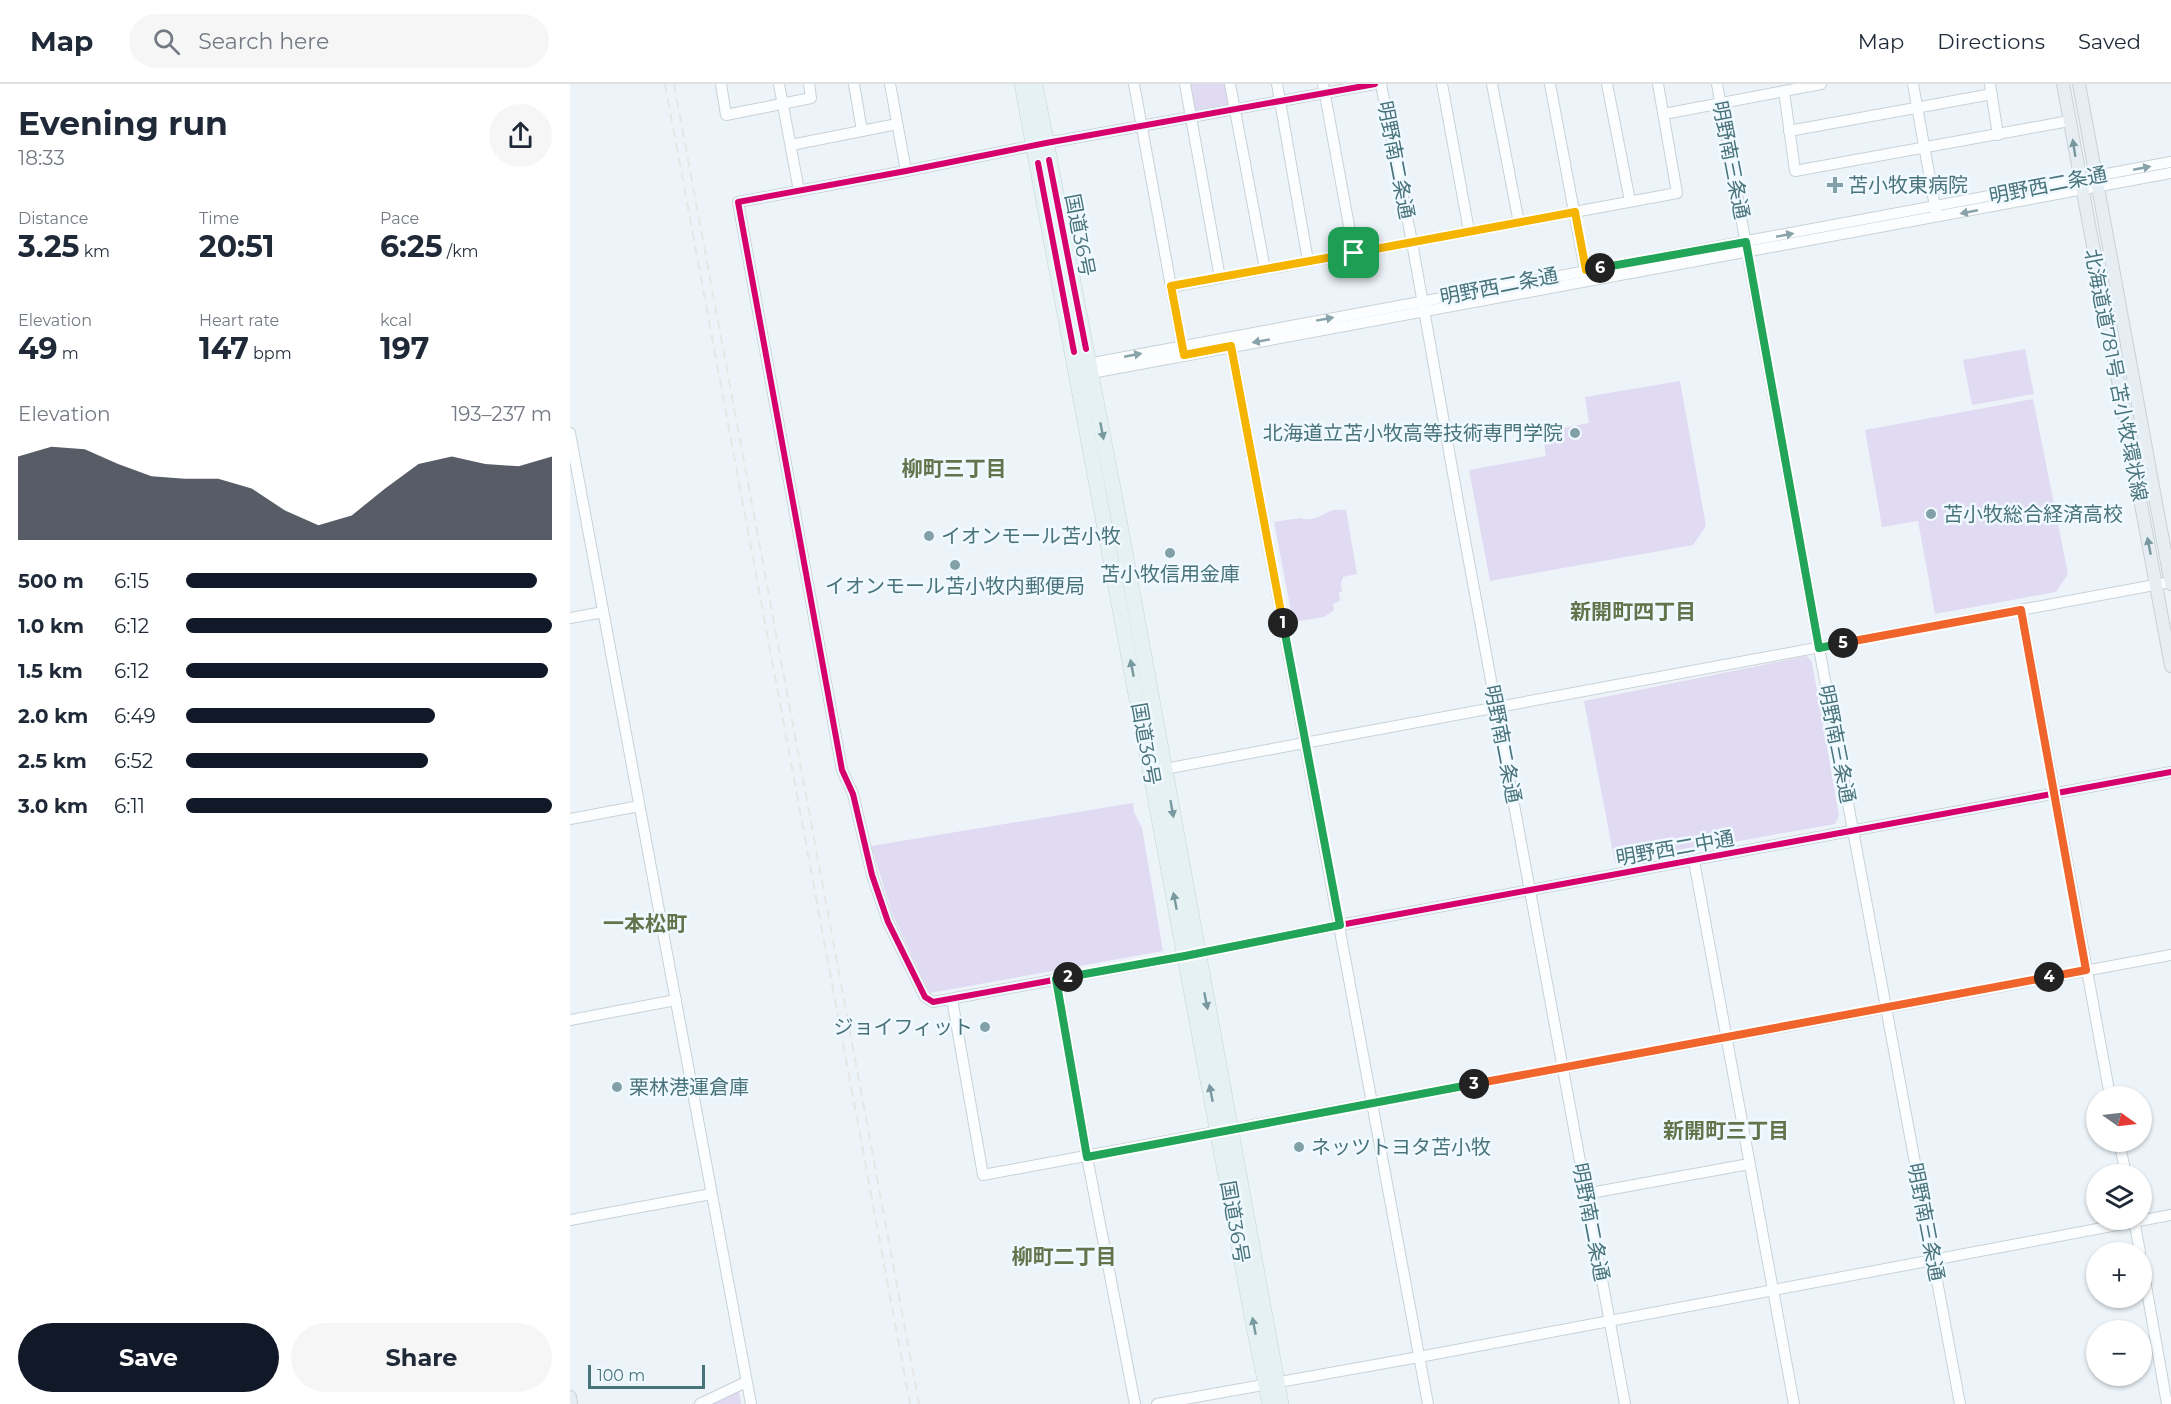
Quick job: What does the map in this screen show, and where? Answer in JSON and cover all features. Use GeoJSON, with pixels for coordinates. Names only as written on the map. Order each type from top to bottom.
{"type":"FeatureCollection","features":[{"type":"Feature","properties":{"kind":"highway","name":"国道36号"},"geometry":{"type":"LineString","coordinates":[[1022,84],[1040,145],[1158,770],[1225,1131],[1251,1315],[1271,1382],[1281,1404]]}},
{"type":"Feature","properties":{"kind":"highway","name":"国道36号"},"geometry":{"type":"LineString","coordinates":[[1035,84],[1040,145]]}},
{"type":"Feature","properties":{"kind":"highway","name":"国道36号"},"geometry":{"type":"LineString","coordinates":[[1270,1404],[1271,1382]]}},
{"type":"Feature","properties":{"kind":"main road","name":"北海道道781号 苫小牧環状線"},"geometry":{"type":"LineString","coordinates":[[2062,84],[2171,666]]}},
{"type":"Feature","properties":{"kind":"main road","name":"北海道道781号 苫小牧環状線"},"geometry":{"type":"LineString","coordinates":[[2079,84],[2171,583]]}},
{"type":"Feature","properties":{"kind":"main road"},"geometry":{"type":"LineString","coordinates":[[570,1397],[571,1404]]}},
{"type":"Feature","properties":{"kind":"street"},"geometry":{"type":"LineString","coordinates":[[721,84],[726,115],[811,99],[809,84]]}},
{"type":"Feature","properties":{"kind":"street"},"geometry":{"type":"LineString","coordinates":[[779,84],[799,191],[1281,102],[1324,89],[1375,84]]}},
{"type":"Feature","properties":{"kind":"street"},"geometry":{"type":"LineString","coordinates":[[854,84],[862,131]]}},
{"type":"Feature","properties":{"kind":"street"},"geometry":{"type":"LineString","coordinates":[[890,84],[906,171]]}},
{"type":"Feature","properties":{"kind":"street"},"geometry":{"type":"LineString","coordinates":[[1134,84],[1183,350]]}},
{"type":"Feature","properties":{"kind":"street"},"geometry":{"type":"LineString","coordinates":[[1185,84],[1220,278]]}},
{"type":"Feature","properties":{"kind":"street"},"geometry":{"type":"LineString","coordinates":[[1230,84],[1265,269]]}},
{"type":"Feature","properties":{"kind":"street"},"geometry":{"type":"LineString","coordinates":[[1277,84],[1308,261]]}},
{"type":"Feature","properties":{"kind":"street","name":"明野南二条通"},"geometry":{"type":"LineString","coordinates":[[1381,84],[1625,1404]]}},
{"type":"Feature","properties":{"kind":"street"},"geometry":{"type":"LineString","coordinates":[[1442,84],[1469,231]]}},
{"type":"Feature","properties":{"kind":"street"},"geometry":{"type":"LineString","coordinates":[[1492,84],[1519,223]]}},
{"type":"Feature","properties":{"kind":"street"},"geometry":{"type":"LineString","coordinates":[[1550,84],[1586,275]]}},
{"type":"Feature","properties":{"kind":"street"},"geometry":{"type":"LineString","coordinates":[[1607,84],[1630,201]]}},
{"type":"Feature","properties":{"kind":"street"},"geometry":{"type":"LineString","coordinates":[[1171,286],[1677,193],[1658,84]]}},
{"type":"Feature","properties":{"kind":"street","name":"明野南三条通"},"geometry":{"type":"LineString","coordinates":[[1717,84],[1960,1404]]}},
{"type":"Feature","properties":{"kind":"street"},"geometry":{"type":"LineString","coordinates":[[1664,114],[1821,84]]}},
{"type":"Feature","properties":{"kind":"street"},"geometry":{"type":"LineString","coordinates":[[1913,84],[1937,218]]}},
{"type":"Feature","properties":{"kind":"street"},"geometry":{"type":"LineString","coordinates":[[1324,89],[1354,253]]}},
{"type":"Feature","properties":{"kind":"street"},"geometry":{"type":"LineString","coordinates":[[1790,131],[1917,109],[1991,89],[1998,135]]}},
{"type":"Feature","properties":{"kind":"street"},"geometry":{"type":"LineString","coordinates":[[1784,91],[1796,171],[2069,121]]}},
{"type":"Feature","properties":{"kind":"street"},"geometry":{"type":"LineString","coordinates":[[790,145],[897,124]]}},
{"type":"Feature","properties":{"kind":"street","name":"明野西二条通"},"geometry":{"type":"LineString","coordinates":[[2097,182],[2171,162]]}},
{"type":"Feature","properties":{"kind":"street","name":"明野西二条通"},"geometry":{"type":"LineString","coordinates":[[1747,247],[1935,206],[2171,173]]}},
{"type":"Feature","properties":{"kind":"street","name":"明野西二条通"},"geometry":{"type":"LineString","coordinates":[[1083,370],[1586,275],[1747,247],[1937,218],[2080,185]]}},
{"type":"Feature","properties":{"kind":"street","name":"明野西二中通"},"geometry":{"type":"LineString","coordinates":[[799,191],[738,202],[842,770],[853,794],[872,875],[888,922],[920,990],[933,1002],[2171,772]]}},
{"type":"Feature","properties":{"kind":"street"},"geometry":{"type":"LineString","coordinates":[[1230,341],[1428,1404]]}},
{"type":"Feature","properties":{"kind":"street"},"geometry":{"type":"LineString","coordinates":[[570,433],[751,1404]]}},
{"type":"Feature","properties":{"kind":"street"},"geometry":{"type":"LineString","coordinates":[[1158,770],[2171,583]]}},
{"type":"Feature","properties":{"kind":"street"},"geometry":{"type":"LineString","coordinates":[[2021,610],[2108,1086]]}},
{"type":"Feature","properties":{"kind":"street"},"geometry":{"type":"LineString","coordinates":[[570,618],[603,612]]}},
{"type":"Feature","properties":{"kind":"street"},"geometry":{"type":"LineString","coordinates":[[570,819],[639,806]]}},
{"type":"Feature","properties":{"kind":"street"},"geometry":{"type":"LineString","coordinates":[[1694,861],[1794,1404]]}},
{"type":"Feature","properties":{"kind":"street"},"geometry":{"type":"LineString","coordinates":[[952,999],[983,1175],[2171,955]]}},
{"type":"Feature","properties":{"kind":"street"},"geometry":{"type":"LineString","coordinates":[[1056,979],[1087,1157],[1135,1404]]}},
{"type":"Feature","properties":{"kind":"street"},"geometry":{"type":"LineString","coordinates":[[570,1020],[676,1000]]}},
{"type":"Feature","properties":{"kind":"street"},"geometry":{"type":"LineString","coordinates":[[1585,1194],[1749,1164]]}},
{"type":"Feature","properties":{"kind":"street"},"geometry":{"type":"LineString","coordinates":[[570,1220],[711,1194]]}},
{"type":"Feature","properties":{"kind":"street"},"geometry":{"type":"LineString","coordinates":[[2152,1218],[2171,1215]]}},
{"type":"Feature","properties":{"kind":"street"},"geometry":{"type":"LineString","coordinates":[[1157,1404],[1419,1357],[2087,1230]]}},
{"type":"Feature","properties":{"kind":"street"},"geometry":{"type":"LineString","coordinates":[[2150,1308],[2167,1404]]}},
{"type":"Feature","properties":{"kind":"street"},"geometry":{"type":"LineString","coordinates":[[700,1404],[746,1382]]}},
{"type":"Feature","properties":{"kind":"shaded area"},"geometry":{"type":"Polygon","coordinates":[[[1190,84],[1226,84],[1229,101],[1227,105],[1195,110],[1190,84]]]}},
{"type":"Feature","properties":{"kind":"shaded area"},"geometry":{"type":"Polygon","coordinates":[[[2025,349],[2034,394],[1972,405],[1963,360],[2025,349]]]}},
{"type":"Feature","properties":{"kind":"shaded area"},"geometry":{"type":"Polygon","coordinates":[[[1680,381],[1706,526],[1693,545],[1490,581],[1469,470],[1546,456],[1542,432],[1589,423],[1585,397],[1680,381]]]}},
{"type":"Feature","properties":{"kind":"shaded area"},"geometry":{"type":"Polygon","coordinates":[[[2033,399],[2068,574],[2056,592],[1935,614],[1918,521],[1882,527],[1865,430],[2033,399]]]}},
{"type":"Feature","properties":{"kind":"shaded area"},"geometry":{"type":"Polygon","coordinates":[[[1332,510],[1346,510],[1357,574],[1343,577],[1342,592],[1339,592],[1340,601],[1333,604],[1334,610],[1324,617],[1293,622],[1274,522],[1300,518],[1312,519],[1332,510]]]}},
{"type":"Feature","properties":{"kind":"shaded area"},"geometry":{"type":"Polygon","coordinates":[[[1807,656],[1812,662],[1839,815],[1835,824],[1615,863],[1584,701],[1807,656]]]}},
{"type":"Feature","properties":{"kind":"shaded area"},"geometry":{"type":"Polygon","coordinates":[[[1133,803],[1134,812],[1142,828],[1163,951],[930,993],[893,916],[871,846],[1133,803]]]}},
{"type":"Feature","properties":{"kind":"shaded area"},"geometry":{"type":"Polygon","coordinates":[[[739,1391],[741,1404],[712,1404],[739,1391]]]}},
{"type":"Feature","properties":{"kind":"railway"},"geometry":{"type":"LineString","coordinates":[[665,84],[910,1404]]}},
{"type":"Feature","properties":{"kind":"railway"},"geometry":{"type":"LineString","coordinates":[[674,84],[919,1404]]}},
{"type":"Feature","properties":{"kind":"cycle path"},"geometry":{"type":"LineString","coordinates":[[1375,84],[1046,143],[738,202],[842,770],[853,794],[872,875],[888,922],[925,997],[933,1002],[2171,772]]}},
{"type":"Feature","properties":{"kind":"cycle path"},"geometry":{"type":"LineString","coordinates":[[1049,160],[1086,349]]}},
{"type":"Feature","properties":{"kind":"cycle path"},"geometry":{"type":"LineString","coordinates":[[1038,163],[1074,352]]}},
{"type":"Feature","properties":{"kind":"place","name":"苫小牧東病院"},"geometry":{"type":"Point","coordinates":[1835,185]}},
{"type":"Feature","properties":{"kind":"place","name":"北海道立苫小牧高等技術専門学院"},"geometry":{"type":"Point","coordinates":[1575,433]}},
{"type":"Feature","properties":{"kind":"place","name":"苫小牧総合経済高校"},"geometry":{"type":"Point","coordinates":[1931,514]}},
{"type":"Feature","properties":{"kind":"place","name":"イオンモール苫小牧"},"geometry":{"type":"Point","coordinates":[929,536]}},
{"type":"Feature","properties":{"kind":"place","name":"苫小牧信用金庫"},"geometry":{"type":"Point","coordinates":[1170,553]}},
{"type":"Feature","properties":{"kind":"place","name":"イオンモール苫小牧内郵便局"},"geometry":{"type":"Point","coordinates":[955,565]}},
{"type":"Feature","properties":{"kind":"place","name":"ジョイフィット"},"geometry":{"type":"Point","coordinates":[985,1027]}},
{"type":"Feature","properties":{"kind":"place","name":"栗林港運倉庫"},"geometry":{"type":"Point","coordinates":[617,1087]}},
{"type":"Feature","properties":{"kind":"place","name":"ネッツトヨタ苫小牧"},"geometry":{"type":"Point","coordinates":[1299,1147]}},
{"type":"Feature","properties":{"kind":"district","name":"柳町三丁目"},"geometry":{"type":"Point","coordinates":[954,469]}},
{"type":"Feature","properties":{"kind":"district","name":"新開町四丁目"},"geometry":{"type":"Point","coordinates":[1633,612]}},
{"type":"Feature","properties":{"kind":"district","name":"一本松町"},"geometry":{"type":"Point","coordinates":[645,924]}},
{"type":"Feature","properties":{"kind":"district","name":"新開町三丁目"},"geometry":{"type":"Point","coordinates":[1726,1131]}},
{"type":"Feature","properties":{"kind":"district","name":"柳町二丁目"},"geometry":{"type":"Point","coordinates":[1064,1257]}},
{"type":"Feature","properties":{"kind":"route"},"geometry":{"type":"LineString","coordinates":[[1575,212],[1586,270],[1746,242],[1819,648],[2021,610],[2086,970],[1087,1157],[1056,979],[1340,925],[1231,346],[1184,355],[1171,286],[1354,253],[1575,212]]}}]}
